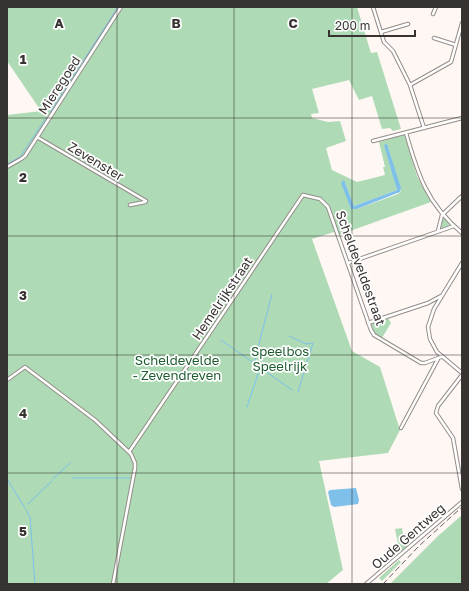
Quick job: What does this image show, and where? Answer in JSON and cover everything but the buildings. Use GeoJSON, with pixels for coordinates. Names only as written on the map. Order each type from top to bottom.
{"type":"FeatureCollection","features":[{"type":"Feature","properties":{"kind":"street","name":"Mieregoed"},"geometry":{"type":"LineString","coordinates":[[7,167],[21,159],[37,137],[121,7]]}},
{"type":"Feature","properties":{"kind":"street"},"geometry":{"type":"LineString","coordinates":[[373,7],[384,42],[393,51],[410,85],[424,128]]}},
{"type":"Feature","properties":{"kind":"street"},"geometry":{"type":"LineString","coordinates":[[433,14],[436,7]]}},
{"type":"Feature","properties":{"kind":"street"},"geometry":{"type":"LineString","coordinates":[[381,32],[408,24]]}},
{"type":"Feature","properties":{"kind":"street"},"geometry":{"type":"LineString","coordinates":[[410,85],[448,65],[452,58],[462,24]]}},
{"type":"Feature","properties":{"kind":"street"},"geometry":{"type":"LineString","coordinates":[[434,38],[456,45]]}},
{"type":"Feature","properties":{"kind":"street"},"geometry":{"type":"LineString","coordinates":[[373,141],[462,118]]}},
{"type":"Feature","properties":{"kind":"street"},"geometry":{"type":"LineString","coordinates":[[406,133],[418,174],[428,195],[442,215],[462,233]]}},
{"type":"Feature","properties":{"kind":"street","name":"Zevenster"},"geometry":{"type":"LineString","coordinates":[[37,137],[146,201],[130,206]]}},
{"type":"Feature","properties":{"kind":"street","name":"Scheldeveldestraat"},"geometry":{"type":"LineString","coordinates":[[303,195],[317,198],[327,204],[371,330],[379,338],[421,363],[440,357]]}},
{"type":"Feature","properties":{"kind":"street","name":"Hemelrijkstraat"},"geometry":{"type":"LineString","coordinates":[[129,452],[303,195]]}},
{"type":"Feature","properties":{"kind":"street"},"geometry":{"type":"LineString","coordinates":[[438,232],[442,215],[462,196]]}},
{"type":"Feature","properties":{"kind":"street"},"geometry":{"type":"LineString","coordinates":[[348,263],[454,226]]}},
{"type":"Feature","properties":{"kind":"street"},"geometry":{"type":"LineString","coordinates":[[462,263],[432,314],[428,327],[431,344],[440,357],[462,374],[438,406],[436,413],[453,438],[462,490]]}},
{"type":"Feature","properties":{"kind":"street"},"geometry":{"type":"LineString","coordinates":[[368,323],[428,303],[442,296]]}},
{"type":"Feature","properties":{"kind":"street"},"geometry":{"type":"LineString","coordinates":[[402,428],[440,357]]}},
{"type":"Feature","properties":{"kind":"street"},"geometry":{"type":"LineString","coordinates":[[7,380],[24,367],[95,420],[134,458],[135,468],[113,584]]}},
{"type":"Feature","properties":{"kind":"street","name":"Oude Gentweg"},"geometry":{"type":"LineString","coordinates":[[366,584],[462,502]]}},
{"type":"Feature","properties":{"kind":"green space","name":"Scheldevelde - Zevendreven"},"geometry":{"type":"Polygon","coordinates":[[[7,7],[357,7],[371,53],[377,52],[401,129],[393,131],[390,128],[382,129],[372,96],[359,100],[349,80],[312,89],[319,113],[311,114],[312,118],[328,122],[340,121],[346,141],[326,148],[332,170],[357,182],[385,175],[383,167],[385,167],[379,142],[403,135],[405,136],[417,176],[431,202],[336,236],[334,232],[312,239],[352,351],[380,367],[400,430],[388,453],[319,461],[343,570],[326,584],[7,584],[7,115],[41,111],[7,61],[7,7]],[[387,144],[397,190],[354,206],[344,180],[351,209],[357,209],[398,194],[401,191],[387,144]]]}},
{"type":"Feature","properties":{"kind":"green space"},"geometry":{"type":"Polygon","coordinates":[[[444,218],[450,225],[441,230],[442,220],[444,218]]]}},
{"type":"Feature","properties":{"kind":"green space"},"geometry":{"type":"Polygon","coordinates":[[[388,318],[391,323],[382,338],[375,334],[371,324],[388,318]]]}},
{"type":"Feature","properties":{"kind":"green space"},"geometry":{"type":"Polygon","coordinates":[[[462,515],[462,584],[390,584],[438,536],[462,515]]]}},
{"type":"Feature","properties":{"kind":"green space"},"geometry":{"type":"Polygon","coordinates":[[[402,528],[403,534],[407,533],[408,542],[407,547],[400,553],[395,529],[402,528]]]}},
{"type":"Feature","properties":{"kind":"green space"},"geometry":{"type":"Polygon","coordinates":[[[399,560],[401,562],[382,581],[379,578],[399,560]]]}},
{"type":"Feature","properties":{"kind":"water"},"geometry":{"type":"Polygon","coordinates":[[[387,144],[401,188],[400,192],[357,209],[351,209],[341,183],[344,180],[354,206],[397,190],[384,145],[387,144]]]}},
{"type":"Feature","properties":{"kind":"water"},"geometry":{"type":"Polygon","coordinates":[[[356,488],[359,500],[358,504],[334,507],[331,505],[328,492],[330,490],[356,488]]]}},
{"type":"Feature","properties":{"kind":"waterway"},"geometry":{"type":"LineString","coordinates":[[50,112],[118,7]]}},
{"type":"Feature","properties":{"kind":"waterway"},"geometry":{"type":"LineString","coordinates":[[7,164],[20,157],[46,118]]}},
{"type":"Feature","properties":{"kind":"waterway"},"geometry":{"type":"LineString","coordinates":[[254,363],[272,294]]}},
{"type":"Feature","properties":{"kind":"waterway"},"geometry":{"type":"LineString","coordinates":[[289,336],[306,344],[313,343],[298,392]]}},
{"type":"Feature","properties":{"kind":"waterway"},"geometry":{"type":"LineString","coordinates":[[221,340],[292,390]]}},
{"type":"Feature","properties":{"kind":"waterway"},"geometry":{"type":"LineString","coordinates":[[247,407],[260,368]]}},
{"type":"Feature","properties":{"kind":"waterway"},"geometry":{"type":"LineString","coordinates":[[53,479],[70,463]]}},
{"type":"Feature","properties":{"kind":"waterway"},"geometry":{"type":"LineString","coordinates":[[72,478],[130,478]]}},
{"type":"Feature","properties":{"kind":"waterway"},"geometry":{"type":"LineString","coordinates":[[7,479],[25,508]]}},
{"type":"Feature","properties":{"kind":"waterway"},"geometry":{"type":"LineString","coordinates":[[28,504],[52,481]]}},
{"type":"Feature","properties":{"kind":"waterway"},"geometry":{"type":"LineString","coordinates":[[26,510],[30,517],[35,584]]}},
{"type":"Feature","properties":{"kind":"railway"},"geometry":{"type":"LineString","coordinates":[[383,584],[419,546],[462,507]]}},
{"type":"Feature","properties":{"kind":"park label","name":"Speelbos Speelrijk"},"geometry":{"type":"Point","coordinates":[280,358]}}]}
